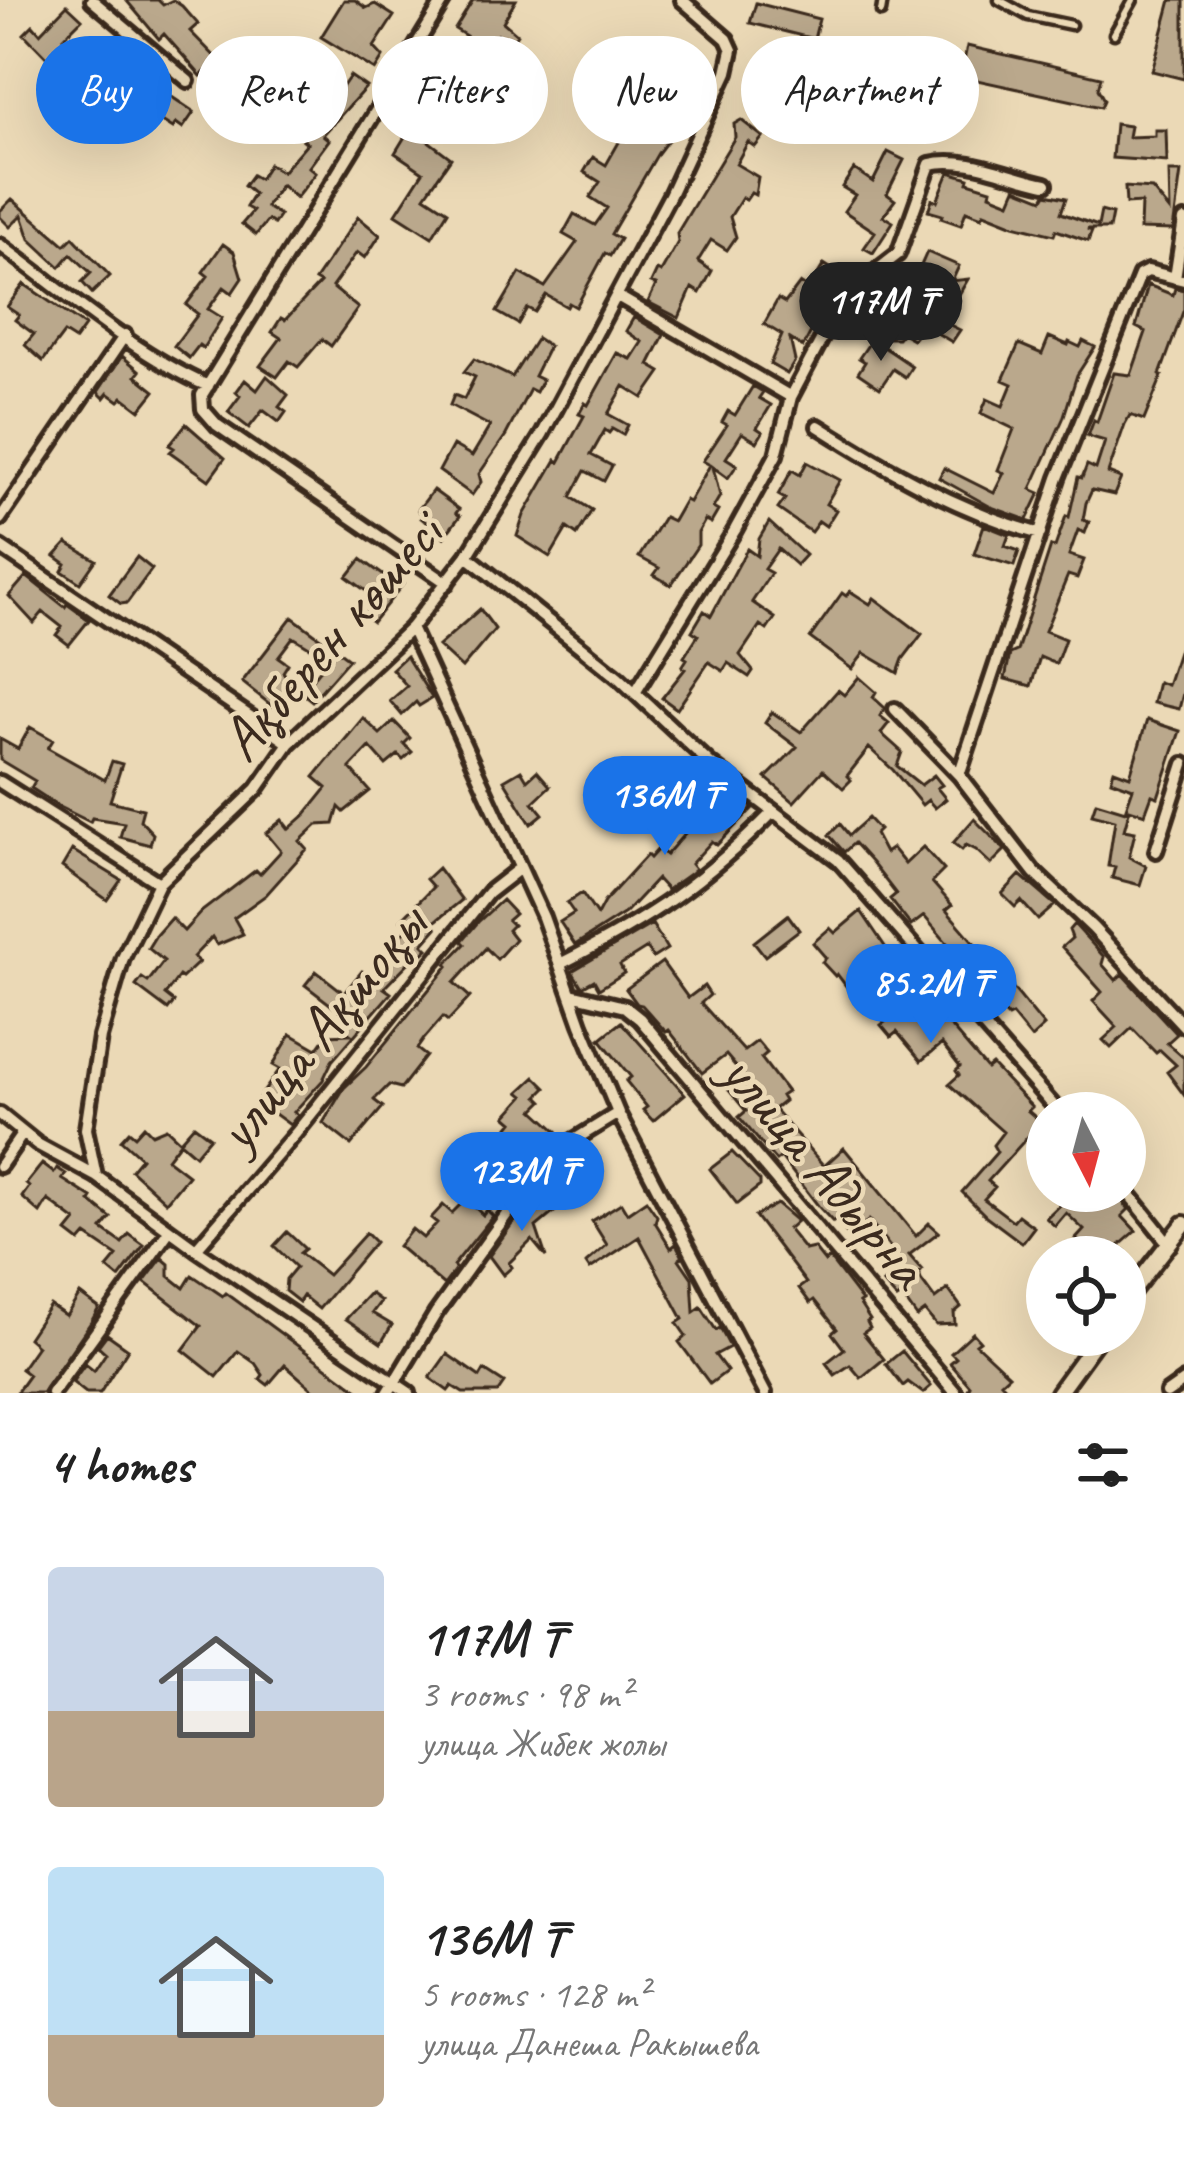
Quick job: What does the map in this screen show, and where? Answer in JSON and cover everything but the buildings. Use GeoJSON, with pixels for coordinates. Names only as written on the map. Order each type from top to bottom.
{"type":"FeatureCollection","features":[{"type":"Feature","properties":{"kind":"street"},"geometry":{"type":"LineString","coordinates":[[92,0],[188,81]]}},
{"type":"Feature","properties":{"kind":"street"},"geometry":{"type":"LineString","coordinates":[[444,0],[325,201],[202,394],[203,409],[217,425],[447,583]]}},
{"type":"Feature","properties":{"kind":"street","name":"Ақберен көшесі"},"geometry":{"type":"LineString","coordinates":[[96,1176],[86,1129],[100,1037],[123,958],[159,884],[257,790],[289,743],[411,628],[447,583],[543,433],[619,297],[728,72],[732,50],[727,39],[682,0]]}},
{"type":"Feature","properties":{"kind":"street"},"geometry":{"type":"LineString","coordinates":[[635,693],[776,455],[790,397],[838,308],[853,289],[898,254],[929,164],[968,164],[1046,184]]}},
{"type":"Feature","properties":{"kind":"street"},"geometry":{"type":"LineString","coordinates":[[959,775],[1058,478],[1140,275],[1148,271],[1180,279],[1184,220]]}},
{"type":"Feature","properties":{"kind":"street"},"geometry":{"type":"LineString","coordinates":[[0,245],[125,335],[208,386]]}},
{"type":"Feature","properties":{"kind":"street"},"geometry":{"type":"LineString","coordinates":[[619,297],[790,397]]}},
{"type":"Feature","properties":{"kind":"street"},"geometry":{"type":"LineString","coordinates":[[0,519],[125,335]]}},
{"type":"Feature","properties":{"kind":"street"},"geometry":{"type":"LineString","coordinates":[[818,427],[875,462],[979,513],[1040,534]]}},
{"type":"Feature","properties":{"kind":"street"},"geometry":{"type":"LineString","coordinates":[[0,547],[289,743]]}},
{"type":"Feature","properties":{"kind":"street"},"geometry":{"type":"LineString","coordinates":[[467,556],[635,693],[668,728],[838,860],[1042,1092]]}},
{"type":"Feature","properties":{"kind":"street"},"geometry":{"type":"LineString","coordinates":[[411,628],[562,963],[618,1113],[765,1393]]}},
{"type":"Feature","properties":{"kind":"street"},"geometry":{"type":"LineString","coordinates":[[895,709],[959,775],[1034,872],[1094,928],[1184,1025]]}},
{"type":"Feature","properties":{"kind":"street"},"geometry":{"type":"LineString","coordinates":[[1156,851],[1184,764]]}},
{"type":"Feature","properties":{"kind":"street"},"geometry":{"type":"LineString","coordinates":[[0,782],[159,884]]}},
{"type":"Feature","properties":{"kind":"street"},"geometry":{"type":"LineString","coordinates":[[562,963],[628,930],[681,896],[724,862],[773,812]]}},
{"type":"Feature","properties":{"kind":"street","name":"улица Ақшоқы"},"geometry":{"type":"LineString","coordinates":[[196,1250],[488,892],[520,868]]}},
{"type":"Feature","properties":{"kind":"street","name":"улица Адырна"},"geometry":{"type":"LineString","coordinates":[[571,994],[625,1006],[640,1019],[956,1393]]}},
{"type":"Feature","properties":{"kind":"street"},"geometry":{"type":"LineString","coordinates":[[392,1389],[425,1329],[532,1179],[558,1150],[618,1113]]}},
{"type":"Feature","properties":{"kind":"street"},"geometry":{"type":"LineString","coordinates":[[0,1114],[96,1176],[392,1389],[409,1393]]}},
{"type":"Feature","properties":{"kind":"street"},"geometry":{"type":"LineString","coordinates":[[0,1166],[23,1133]]}},
{"type":"Feature","properties":{"kind":"street"},"geometry":{"type":"LineString","coordinates":[[1144,1212],[1171,1245]]}},
{"type":"Feature","properties":{"kind":"street"},"geometry":{"type":"LineString","coordinates":[[1146,1275],[1184,1224]]}},
{"type":"Feature","properties":{"kind":"street"},"geometry":{"type":"LineString","coordinates":[[52,1393],[169,1231]]}},
{"type":"Feature","properties":{"kind":"street"},"geometry":{"type":"LineString","coordinates":[[1058,1393],[1085,1356]]}},
{"type":"Feature","properties":{"kind":"street"},"geometry":{"type":"LineString","coordinates":[[1166,1393],[1184,1381]]}},
{"type":"Feature","properties":{"kind":"lane"},"geometry":{"type":"LineString","coordinates":[[881,12],[883,0]]}},
{"type":"Feature","properties":{"kind":"lane"},"geometry":{"type":"LineString","coordinates":[[999,0],[1028,16],[1071,25]]}},
{"type":"Feature","properties":{"kind":"lane"},"geometry":{"type":"LineString","coordinates":[[1114,34],[1133,0]]}}]}
